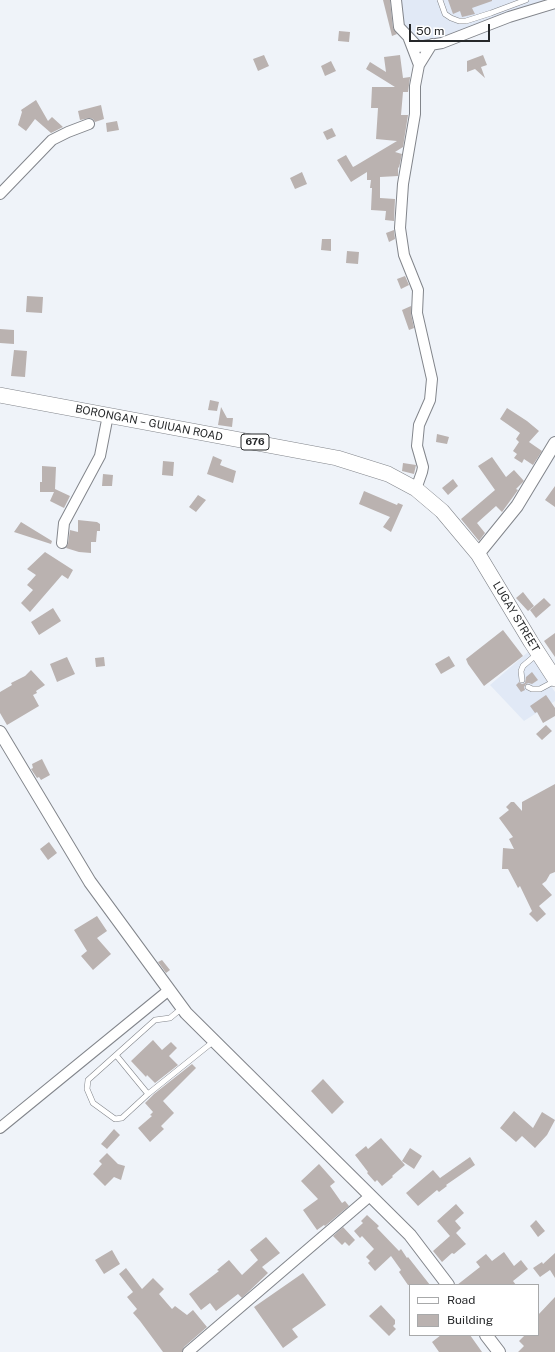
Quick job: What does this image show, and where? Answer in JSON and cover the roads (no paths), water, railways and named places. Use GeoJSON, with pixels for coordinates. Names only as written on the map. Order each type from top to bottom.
{"type":"FeatureCollection","features":[{"type":"Feature","properties":{"kind":"main road","name":"BORONGAN – GUIUAN ROAD"},"geometry":{"type":"LineString","coordinates":[[0,394],[337,458],[388,474],[416,489],[442,511],[478,554]]}},
{"type":"Feature","properties":{"kind":"main road","name":"LUGAY STREET"},"geometry":{"type":"LineString","coordinates":[[478,554],[555,680]]}},
{"type":"Feature","properties":{"kind":"street"},"geometry":{"type":"LineString","coordinates":[[396,0],[399,27],[418,47],[442,43],[509,17],[555,3]]}},
{"type":"Feature","properties":{"kind":"street"},"geometry":{"type":"LineString","coordinates":[[409,37],[419,65]]}},
{"type":"Feature","properties":{"kind":"street"},"geometry":{"type":"LineString","coordinates":[[416,489],[423,466],[417,446],[419,425],[430,400],[432,379],[417,313],[418,290],[404,255],[400,228],[403,184],[415,114],[415,86],[419,65],[432,44]]}},
{"type":"Feature","properties":{"kind":"street"},"geometry":{"type":"LineString","coordinates":[[0,194],[52,140],[89,124]]}},
{"type":"Feature","properties":{"kind":"street"},"geometry":{"type":"LineString","coordinates":[[62,543],[64,523],[100,456],[108,415]]}},
{"type":"Feature","properties":{"kind":"street"},"geometry":{"type":"LineString","coordinates":[[478,554],[517,506],[555,443]]}},
{"type":"Feature","properties":{"kind":"street"},"geometry":{"type":"LineString","coordinates":[[0,732],[90,882],[182,1008],[410,1235],[447,1284]]}},
{"type":"Feature","properties":{"kind":"street"},"geometry":{"type":"LineString","coordinates":[[0,1128],[169,990]]}},
{"type":"Feature","properties":{"kind":"street"},"geometry":{"type":"LineString","coordinates":[[188,1352],[370,1196]]}},
{"type":"Feature","properties":{"kind":"street"},"geometry":{"type":"LineString","coordinates":[[487,1336],[499,1352]]}},
{"type":"Feature","properties":{"kind":"lane"},"geometry":{"type":"LineString","coordinates":[[440,0],[446,14],[458,21],[466,21],[526,0]]}},
{"type":"Feature","properties":{"kind":"lane"},"geometry":{"type":"LineString","coordinates":[[522,680],[521,671],[523,666],[538,653]]}},
{"type":"Feature","properties":{"kind":"lane"},"geometry":{"type":"LineString","coordinates":[[528,687],[532,689],[540,689],[555,680]]}},
{"type":"Feature","properties":{"kind":"lane"},"geometry":{"type":"LineString","coordinates":[[182,1008],[170,1018],[155,1020],[88,1080],[87,1089],[93,1103],[115,1119],[122,1118],[148,1094],[214,1041]]}},
{"type":"Feature","properties":{"kind":"lane"},"geometry":{"type":"LineString","coordinates":[[116,1055],[148,1094]]}}]}
